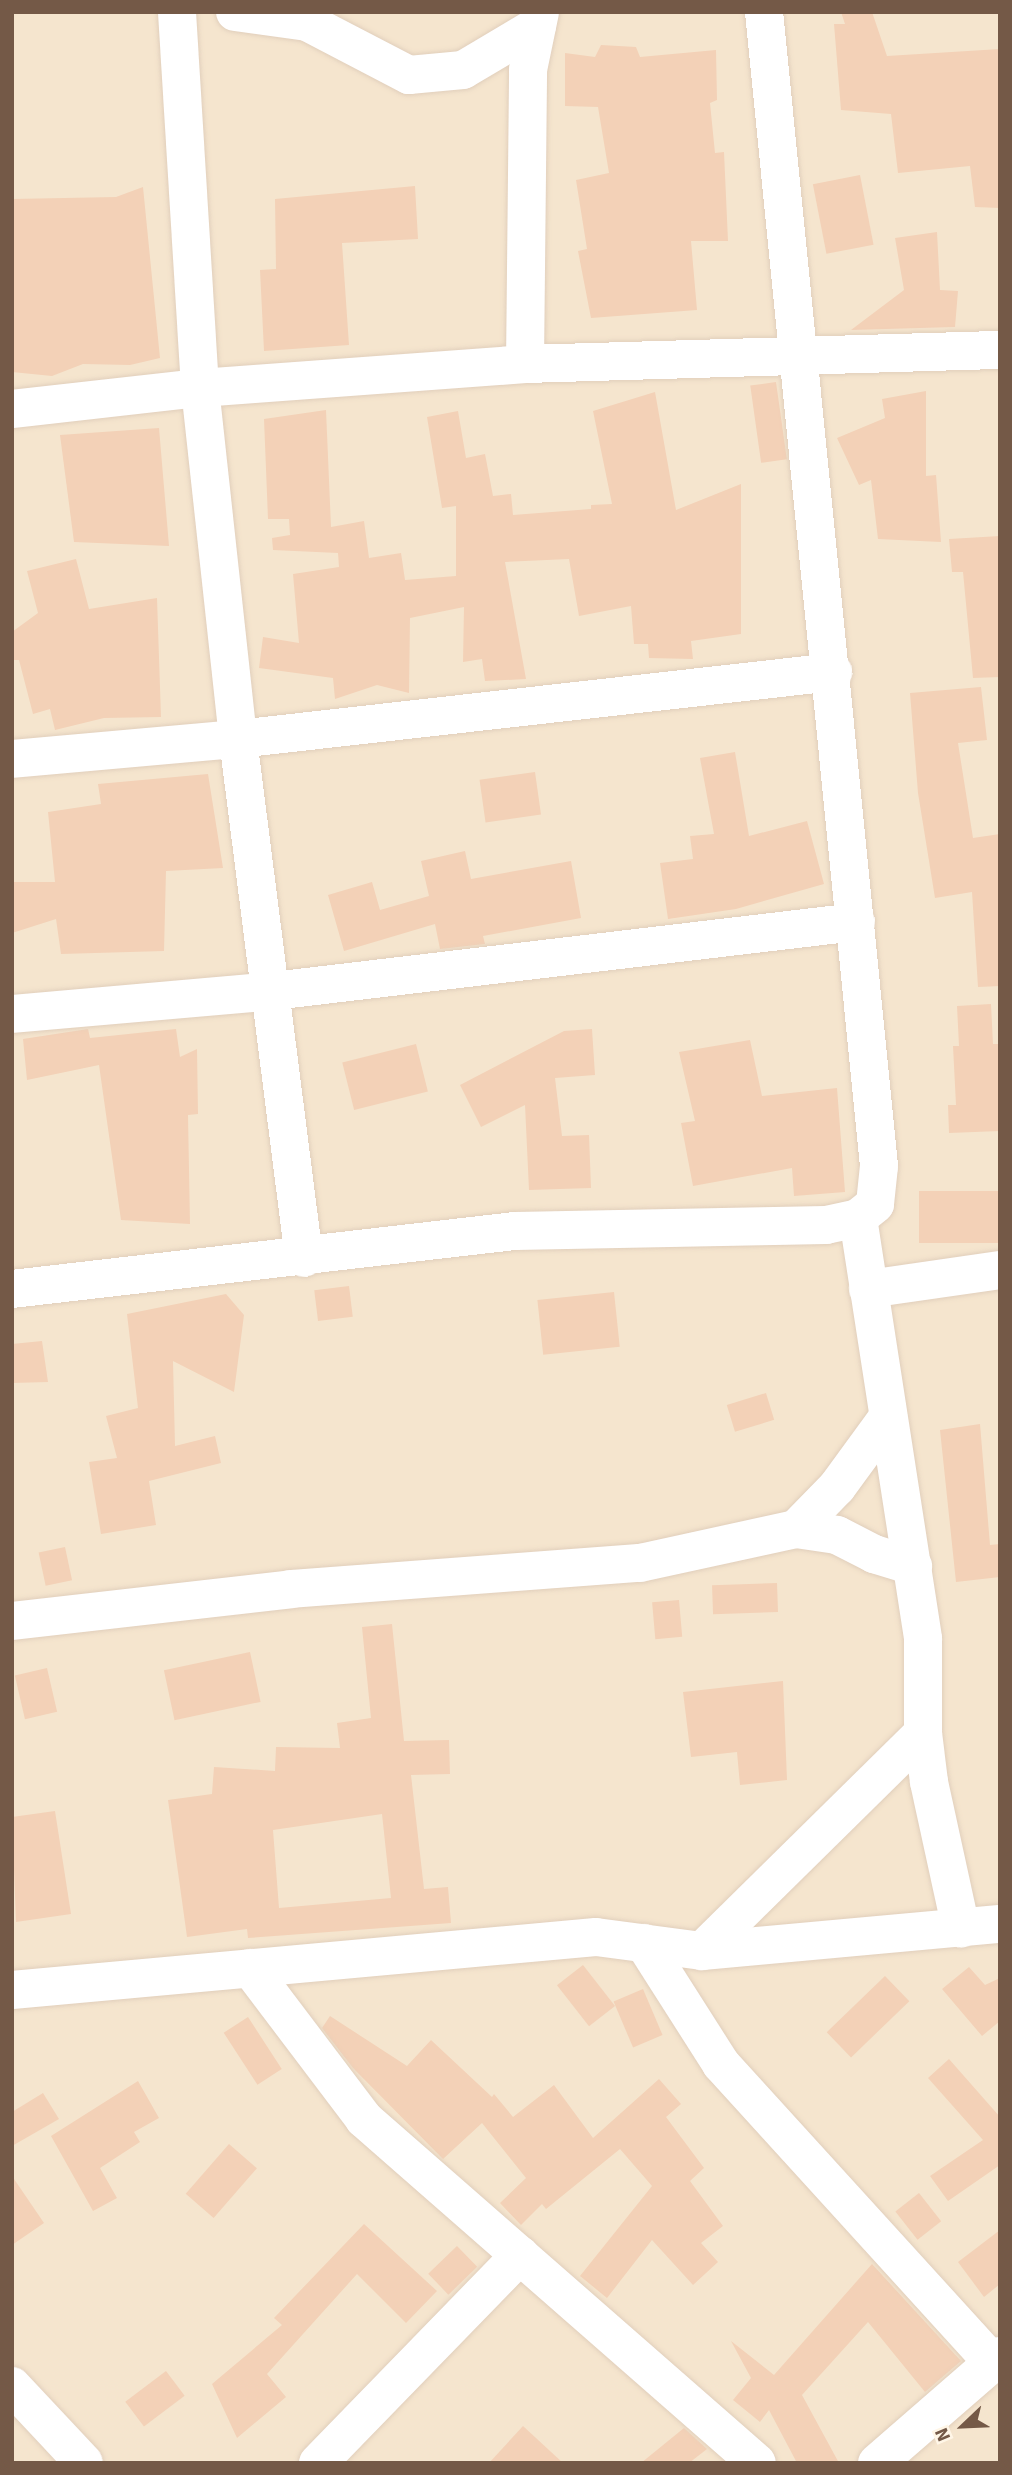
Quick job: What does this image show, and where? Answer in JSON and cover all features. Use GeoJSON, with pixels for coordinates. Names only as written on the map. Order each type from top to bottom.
{"type":"FeatureCollection","features":[{"type":"Feature","properties":{"kind":"street"},"geometry":{"type":"LineString","coordinates":[[177,12],[200,388],[238,739],[273,991],[304,1258]]}},
{"type":"Feature","properties":{"kind":"street"},"geometry":{"type":"LineString","coordinates":[[235,12],[307,22],[409,75],[463,70],[539,19]]}},
{"type":"Feature","properties":{"kind":"street"},"geometry":{"type":"LineString","coordinates":[[12,1289],[304,1258],[515,1231],[826,1225],[858,1218],[875,1204],[879,1166],[833,672],[764,12]]}},
{"type":"Feature","properties":{"kind":"street"},"geometry":{"type":"LineString","coordinates":[[525,365],[528,71],[539,19]]}},
{"type":"Feature","properties":{"kind":"street"},"geometry":{"type":"LineString","coordinates":[[12,409],[200,388],[525,365],[798,354],[1000,350]]}},
{"type":"Feature","properties":{"kind":"street"},"geometry":{"type":"LineString","coordinates":[[12,760],[238,739],[833,672]]}},
{"type":"Feature","properties":{"kind":"street"},"geometry":{"type":"LineString","coordinates":[[12,1014],[273,991],[856,922]]}},
{"type":"Feature","properties":{"kind":"street"},"geometry":{"type":"LineString","coordinates":[[858,1218],[923,1639],[923,1733],[961,1929]]}},
{"type":"Feature","properties":{"kind":"street"},"geometry":{"type":"LineString","coordinates":[[868,1289],[1000,1270]]}},
{"type":"Feature","properties":{"kind":"street"},"geometry":{"type":"LineString","coordinates":[[796,1529],[837,1487],[888,1418]]}},
{"type":"Feature","properties":{"kind":"street"},"geometry":{"type":"LineString","coordinates":[[12,1620],[291,1589],[640,1563],[796,1529],[837,1535],[874,1554],[913,1566]]}},
{"type":"Feature","properties":{"kind":"street"},"geometry":{"type":"LineString","coordinates":[[702,1951],[923,1733]]}},
{"type":"Feature","properties":{"kind":"street"},"geometry":{"type":"LineString","coordinates":[[12,1990],[596,1937],[702,1951],[1000,1924]]}},
{"type":"Feature","properties":{"kind":"street"},"geometry":{"type":"LineString","coordinates":[[644,1943],[721,2064],[996,2359],[877,2463]]}},
{"type":"Feature","properties":{"kind":"street"},"geometry":{"type":"LineString","coordinates":[[250,1968],[364,2119],[757,2463]]}},
{"type":"Feature","properties":{"kind":"street"},"geometry":{"type":"LineString","coordinates":[[318,2463],[520,2255]]}},
{"type":"Feature","properties":{"kind":"street"},"geometry":{"type":"LineString","coordinates":[[12,2386],[84,2463]]}},
{"type":"Feature","properties":{"kind":"shaded area"},"geometry":{"type":"Polygon","coordinates":[[[12,12],[1000,12],[1000,2463],[12,2463],[12,12]]]}},
{"type":"Feature","properties":{"kind":"building"},"geometry":{"type":"Polygon","coordinates":[[[841,12],[872,12],[887,56],[1000,49],[1000,208],[975,207],[970,166],[898,173],[891,114],[841,110],[834,24],[845,24],[841,12]]]}},
{"type":"Feature","properties":{"kind":"building"},"geometry":{"type":"Polygon","coordinates":[[[601,45],[636,47],[640,57],[716,50],[717,100],[710,103],[715,153],[724,152],[728,241],[691,241],[697,310],[591,318],[578,251],[587,249],[576,180],[609,173],[598,107],[565,106],[565,53],[595,57],[601,45]]]}},
{"type":"Feature","properties":{"kind":"building"},"geometry":{"type":"Polygon","coordinates":[[[860,175],[874,245],[826,254],[813,184],[860,175]]]}},
{"type":"Feature","properties":{"kind":"building"},"geometry":{"type":"Polygon","coordinates":[[[415,186],[418,239],[342,243],[349,345],[264,351],[260,270],[276,269],[275,199],[415,186]]]}},
{"type":"Feature","properties":{"kind":"building"},"geometry":{"type":"Polygon","coordinates":[[[143,187],[160,358],[130,365],[83,364],[52,376],[12,372],[12,199],[116,197],[143,187]]]}},
{"type":"Feature","properties":{"kind":"building"},"geometry":{"type":"Polygon","coordinates":[[[937,232],[940,290],[958,291],[955,327],[851,330],[904,290],[895,238],[937,232]]]}},
{"type":"Feature","properties":{"kind":"building"},"geometry":{"type":"Polygon","coordinates":[[[776,382],[787,459],[761,463],[750,386],[776,382]]]}},
{"type":"Feature","properties":{"kind":"building"},"geometry":{"type":"Polygon","coordinates":[[[926,391],[926,476],[936,475],[941,542],[878,539],[871,480],[859,485],[837,438],[885,418],[882,399],[926,391]]]}},
{"type":"Feature","properties":{"kind":"building"},"geometry":{"type":"Polygon","coordinates":[[[655,392],[676,510],[741,484],[741,634],[691,641],[693,659],[649,658],[648,644],[634,644],[631,606],[579,616],[569,559],[505,562],[526,679],[485,681],[482,659],[463,662],[464,607],[410,618],[409,693],[377,685],[335,699],[333,678],[259,668],[263,637],[299,643],[293,574],[339,567],[338,553],[273,550],[272,538],[290,535],[289,519],[268,519],[264,419],[326,410],[331,527],[364,521],[369,558],[401,553],[405,580],[456,576],[456,506],[442,508],[427,417],[458,411],[466,458],[485,454],[493,496],[511,494],[513,515],[591,509],[591,505],[612,504],[593,411],[655,392]]]}},
{"type":"Feature","properties":{"kind":"building"},"geometry":{"type":"Polygon","coordinates":[[[159,428],[169,546],[74,542],[60,435],[159,428]]]}},
{"type":"Feature","properties":{"kind":"building"},"geometry":{"type":"Polygon","coordinates":[[[1000,536],[1000,677],[973,678],[963,572],[952,572],[949,539],[1000,536]]]}},
{"type":"Feature","properties":{"kind":"building"},"geometry":{"type":"Polygon","coordinates":[[[76,559],[89,609],[157,598],[161,717],[104,718],[55,730],[50,709],[33,714],[19,660],[12,660],[12,632],[38,613],[27,571],[76,559]]]}},
{"type":"Feature","properties":{"kind":"building"},"geometry":{"type":"Polygon","coordinates":[[[981,687],[987,740],[958,743],[973,838],[1000,834],[1000,986],[978,987],[972,892],[935,898],[918,793],[910,693],[981,687]]]}},
{"type":"Feature","properties":{"kind":"building"},"geometry":{"type":"Polygon","coordinates":[[[735,752],[749,836],[807,821],[824,884],[736,909],[668,919],[660,863],[693,859],[690,836],[714,834],[700,758],[735,752]]]}},
{"type":"Feature","properties":{"kind":"building"},"geometry":{"type":"Polygon","coordinates":[[[535,772],[541,815],[486,822],[480,780],[535,772]]]}},
{"type":"Feature","properties":{"kind":"building"},"geometry":{"type":"Polygon","coordinates":[[[208,774],[223,868],[166,871],[164,951],[61,954],[56,919],[12,933],[12,882],[55,882],[48,812],[101,804],[98,784],[208,774]]]}},
{"type":"Feature","properties":{"kind":"building"},"geometry":{"type":"Polygon","coordinates":[[[465,851],[471,879],[571,861],[581,918],[483,936],[485,944],[440,949],[435,924],[344,951],[328,895],[372,882],[380,910],[429,896],[421,861],[465,851]]]}},
{"type":"Feature","properties":{"kind":"building"},"geometry":{"type":"Polygon","coordinates":[[[991,1004],[993,1044],[1000,1044],[1000,1131],[949,1133],[948,1105],[956,1105],[953,1046],[959,1046],[957,1006],[991,1004]]]}},
{"type":"Feature","properties":{"kind":"building"},"geometry":{"type":"Polygon","coordinates":[[[88,1029],[90,1038],[176,1029],[180,1057],[197,1049],[198,1114],[188,1115],[190,1224],[121,1220],[99,1065],[27,1080],[23,1039],[88,1029]]]}},
{"type":"Feature","properties":{"kind":"building"},"geometry":{"type":"Polygon","coordinates":[[[592,1029],[595,1075],[555,1078],[562,1136],[589,1135],[591,1188],[529,1190],[525,1105],[481,1127],[460,1085],[564,1031],[592,1029]]]}},
{"type":"Feature","properties":{"kind":"building"},"geometry":{"type":"Polygon","coordinates":[[[750,1040],[762,1096],[837,1088],[845,1192],[794,1196],[792,1168],[693,1186],[681,1123],[695,1121],[679,1052],[750,1040]]]}},
{"type":"Feature","properties":{"kind":"building"},"geometry":{"type":"Polygon","coordinates":[[[416,1044],[428,1092],[354,1110],[342,1062],[416,1044]]]}},
{"type":"Feature","properties":{"kind":"building"},"geometry":{"type":"Polygon","coordinates":[[[919,1191],[1000,1191],[1000,1243],[919,1243],[919,1191]]]}},
{"type":"Feature","properties":{"kind":"building"},"geometry":{"type":"Polygon","coordinates":[[[349,1286],[353,1317],[318,1321],[314,1290],[349,1286]]]}},
{"type":"Feature","properties":{"kind":"building"},"geometry":{"type":"Polygon","coordinates":[[[614,1292],[620,1347],[543,1355],[537,1300],[614,1292]]]}},
{"type":"Feature","properties":{"kind":"building"},"geometry":{"type":"Polygon","coordinates":[[[226,1294],[244,1315],[234,1392],[173,1361],[175,1446],[215,1436],[221,1463],[149,1481],[156,1525],[101,1534],[89,1462],[117,1458],[106,1416],[138,1408],[127,1314],[226,1294]]]}},
{"type":"Feature","properties":{"kind":"building"},"geometry":{"type":"Polygon","coordinates":[[[42,1341],[48,1382],[12,1383],[12,1344],[42,1341]]]}},
{"type":"Feature","properties":{"kind":"building"},"geometry":{"type":"Polygon","coordinates":[[[766,1393],[774,1420],[735,1432],[727,1405],[766,1393]]]}},
{"type":"Feature","properties":{"kind":"building"},"geometry":{"type":"Polygon","coordinates":[[[980,1424],[990,1545],[1000,1544],[1000,1577],[956,1582],[940,1430],[980,1424]]]}},
{"type":"Feature","properties":{"kind":"building"},"geometry":{"type":"Polygon","coordinates":[[[65,1547],[72,1580],[46,1586],[39,1553],[65,1547]]]}},
{"type":"Feature","properties":{"kind":"building"},"geometry":{"type":"Polygon","coordinates":[[[777,1583],[778,1612],[713,1614],[712,1585],[777,1583]]]}},
{"type":"Feature","properties":{"kind":"building"},"geometry":{"type":"Polygon","coordinates":[[[679,1600],[682,1637],[655,1639],[652,1602],[679,1600]]]}},
{"type":"Feature","properties":{"kind":"building"},"geometry":{"type":"Polygon","coordinates":[[[392,1624],[404,1741],[449,1740],[450,1774],[411,1775],[424,1889],[448,1887],[451,1923],[248,1938],[247,1929],[187,1937],[168,1800],[212,1794],[214,1767],[275,1771],[276,1747],[340,1748],[337,1723],[371,1718],[362,1627],[392,1624]],[[382,1814],[273,1830],[279,1908],[391,1898],[382,1814]]]}},
{"type":"Feature","properties":{"kind":"building"},"geometry":{"type":"Polygon","coordinates":[[[250,1652],[261,1702],[175,1720],[164,1670],[250,1652]]]}},
{"type":"Feature","properties":{"kind":"building"},"geometry":{"type":"Polygon","coordinates":[[[47,1668],[57,1712],[25,1719],[15,1675],[47,1668]]]}},
{"type":"Feature","properties":{"kind":"building"},"geometry":{"type":"Polygon","coordinates":[[[783,1681],[787,1780],[740,1785],[737,1752],[691,1757],[683,1692],[783,1681]]]}},
{"type":"Feature","properties":{"kind":"building"},"geometry":{"type":"Polygon","coordinates":[[[55,1811],[71,1914],[16,1922],[12,1817],[55,1811]]]}},
{"type":"Feature","properties":{"kind":"building"},"geometry":{"type":"Polygon","coordinates":[[[583,1965],[615,2006],[589,2026],[557,1985],[583,1965]]]}},
{"type":"Feature","properties":{"kind":"building"},"geometry":{"type":"Polygon","coordinates":[[[969,1967],[985,1985],[1000,1978],[1000,2021],[982,2036],[942,1989],[969,1967]]]}},
{"type":"Feature","properties":{"kind":"building"},"geometry":{"type":"Polygon","coordinates":[[[885,1976],[909,2001],[851,2057],[827,2032],[885,1976]]]}},
{"type":"Feature","properties":{"kind":"building"},"geometry":{"type":"Polygon","coordinates":[[[643,1989],[663,2035],[633,2048],[614,2002],[643,1989]]]}},
{"type":"Feature","properties":{"kind":"building"},"geometry":{"type":"Polygon","coordinates":[[[330,2016],[407,2066],[431,2040],[492,2097],[494,2094],[513,2117],[554,2085],[593,2138],[659,2079],[681,2104],[666,2117],[704,2168],[690,2181],[723,2226],[701,2243],[718,2262],[693,2285],[652,2240],[607,2298],[580,2276],[652,2186],[620,2149],[546,2209],[542,2204],[521,2225],[500,2203],[526,2178],[482,2123],[443,2159],[353,2068],[322,2028],[330,2016]]]}},
{"type":"Feature","properties":{"kind":"building"},"geometry":{"type":"Polygon","coordinates":[[[248,2017],[282,2069],[257,2085],[224,2033],[248,2017]]]}},
{"type":"Feature","properties":{"kind":"building"},"geometry":{"type":"Polygon","coordinates":[[[949,2059],[1000,2117],[1000,2165],[948,2201],[930,2176],[983,2140],[928,2078],[949,2059]]]}},
{"type":"Feature","properties":{"kind":"building"},"geometry":{"type":"Polygon","coordinates":[[[138,2081],[159,2118],[134,2132],[140,2142],[100,2168],[117,2198],[93,2211],[51,2136],[138,2081]]]}},
{"type":"Feature","properties":{"kind":"building"},"geometry":{"type":"Polygon","coordinates":[[[43,2093],[59,2119],[12,2146],[12,2112],[43,2093]]]}},
{"type":"Feature","properties":{"kind":"building"},"geometry":{"type":"Polygon","coordinates":[[[229,2144],[257,2168],[214,2218],[186,2194],[229,2144]]]}},
{"type":"Feature","properties":{"kind":"building"},"geometry":{"type":"Polygon","coordinates":[[[12,2176],[44,2223],[12,2245],[12,2176]]]}},
{"type":"Feature","properties":{"kind":"building"},"geometry":{"type":"Polygon","coordinates":[[[919,2193],[941,2221],[918,2240],[895,2211],[919,2193]]]}},
{"type":"Feature","properties":{"kind":"building"},"geometry":{"type":"Polygon","coordinates":[[[364,2224],[437,2291],[406,2323],[357,2274],[267,2374],[286,2397],[237,2438],[212,2384],[282,2325],[274,2318],[364,2224]]]}},
{"type":"Feature","properties":{"kind":"building"},"geometry":{"type":"Polygon","coordinates":[[[1000,2230],[1000,2284],[984,2297],[958,2262],[1000,2230]]]}},
{"type":"Feature","properties":{"kind":"building"},"geometry":{"type":"Polygon","coordinates":[[[457,2246],[477,2267],[448,2295],[428,2274],[457,2246]]]}},
{"type":"Feature","properties":{"kind":"building"},"geometry":{"type":"Polygon","coordinates":[[[872,2264],[961,2361],[925,2392],[868,2322],[802,2395],[839,2463],[797,2463],[769,2410],[760,2422],[733,2400],[751,2378],[731,2341],[774,2375],[872,2264]]]}},
{"type":"Feature","properties":{"kind":"building"},"geometry":{"type":"Polygon","coordinates":[[[166,2371],[185,2396],[144,2426],[125,2402],[166,2371]]]}},
{"type":"Feature","properties":{"kind":"building"},"geometry":{"type":"Polygon","coordinates":[[[523,2426],[563,2463],[489,2463],[523,2426]]]}},
{"type":"Feature","properties":{"kind":"building"},"geometry":{"type":"Polygon","coordinates":[[[684,2428],[707,2449],[689,2463],[641,2463],[684,2428]]]}}]}
